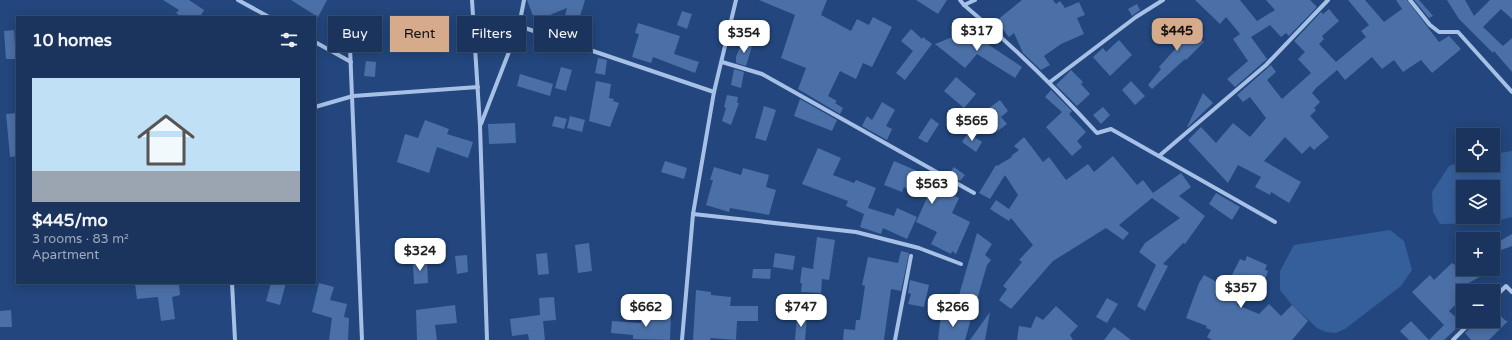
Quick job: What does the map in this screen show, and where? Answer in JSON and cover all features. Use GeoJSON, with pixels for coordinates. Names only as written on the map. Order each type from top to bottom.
{"type":"FeatureCollection","features":[{"type":"Feature","properties":{"kind":"street"},"geometry":{"type":"LineString","coordinates":[[238,0],[267,16]]}},
{"type":"Feature","properties":{"kind":"street"},"geometry":{"type":"LineString","coordinates":[[472,0],[480,126],[486,340]]}},
{"type":"Feature","properties":{"kind":"street"},"geometry":{"type":"LineString","coordinates":[[521,16],[524,0]]}},
{"type":"Feature","properties":{"kind":"street"},"geometry":{"type":"LineString","coordinates":[[682,340],[693,214],[714,92],[736,0]]}},
{"type":"Feature","properties":{"kind":"street"},"geometry":{"type":"LineString","coordinates":[[960,0],[1050,82],[1096,133],[1111,129],[1275,222]]}},
{"type":"Feature","properties":{"kind":"street"},"geometry":{"type":"LineString","coordinates":[[964,5],[975,0]]}},
{"type":"Feature","properties":{"kind":"street"},"geometry":{"type":"LineString","coordinates":[[1050,82],[1136,17],[1164,0]]}},
{"type":"Feature","properties":{"kind":"street"},"geometry":{"type":"LineString","coordinates":[[1159,156],[1266,65],[1328,0]]}},
{"type":"Feature","properties":{"kind":"street"},"geometry":{"type":"LineString","coordinates":[[1410,0],[1430,25],[1439,32],[1458,32],[1512,92]]}},
{"type":"Feature","properties":{"kind":"street"},"geometry":{"type":"LineString","coordinates":[[526,28],[714,92]]}},
{"type":"Feature","properties":{"kind":"street"},"geometry":{"type":"LineString","coordinates":[[316,43],[351,62]]}},
{"type":"Feature","properties":{"kind":"street"},"geometry":{"type":"LineString","coordinates":[[351,52],[362,340]]}},
{"type":"Feature","properties":{"kind":"street"},"geometry":{"type":"LineString","coordinates":[[480,126],[509,52]]}},
{"type":"Feature","properties":{"kind":"street"},"geometry":{"type":"LineString","coordinates":[[722,62],[762,74],[974,193]]}},
{"type":"Feature","properties":{"kind":"street"},"geometry":{"type":"LineString","coordinates":[[316,107],[353,96],[478,86]]}},
{"type":"Feature","properties":{"kind":"street"},"geometry":{"type":"LineString","coordinates":[[693,214],[856,232],[919,248],[961,264]]}},
{"type":"Feature","properties":{"kind":"street"},"geometry":{"type":"LineString","coordinates":[[896,340],[911,256]]}},
{"type":"Feature","properties":{"kind":"street"},"geometry":{"type":"LineString","coordinates":[[232,284],[234,340]]}},
{"type":"Feature","properties":{"kind":"street"},"geometry":{"type":"LineString","coordinates":[[1500,292],[1506,286],[1512,292]]}},
{"type":"Feature","properties":{"kind":"street"},"geometry":{"type":"LineString","coordinates":[[1453,340],[1465,328]]}},
{"type":"Feature","properties":{"kind":"shaded area"},"geometry":{"type":"Polygon","coordinates":[[[1512,151],[1512,217],[1500,220],[1500,180],[1456,180],[1456,224],[1440,224],[1433,212],[1432,192],[1449,166],[1456,164],[1456,172],[1500,172],[1500,153],[1512,151]]]}},
{"type":"Feature","properties":{"kind":"shaded area"},"geometry":{"type":"Polygon","coordinates":[[[1390,230],[1404,241],[1412,270],[1401,286],[1345,329],[1336,333],[1326,332],[1317,328],[1292,305],[1280,290],[1280,271],[1294,245],[1390,230]]]}},
{"type":"Feature","properties":{"kind":"building"},"geometry":{"type":"Polygon","coordinates":[[[163,0],[189,0],[204,10],[201,16],[180,16],[176,13],[179,10],[163,0]]]}},
{"type":"Feature","properties":{"kind":"building"},"geometry":{"type":"Polygon","coordinates":[[[291,0],[327,0],[318,17],[291,0]]]}},
{"type":"Feature","properties":{"kind":"building"},"geometry":{"type":"Polygon","coordinates":[[[527,0],[585,0],[580,16],[565,16],[567,8],[547,16],[534,16],[534,18],[527,0]]]}},
{"type":"Feature","properties":{"kind":"building"},"geometry":{"type":"Polygon","coordinates":[[[759,0],[827,0],[821,15],[851,31],[857,19],[869,25],[873,17],[892,27],[872,67],[863,63],[856,79],[840,71],[828,96],[837,101],[835,103],[843,108],[840,114],[798,89],[806,68],[781,58],[795,15],[759,0]]]}},
{"type":"Feature","properties":{"kind":"building"},"geometry":{"type":"Polygon","coordinates":[[[916,0],[947,0],[938,14],[916,0]]]}},
{"type":"Feature","properties":{"kind":"building"},"geometry":{"type":"Polygon","coordinates":[[[1022,0],[1053,0],[1056,4],[1060,1],[1065,8],[1079,2],[1085,15],[1077,18],[1084,34],[1061,44],[1044,56],[1050,65],[1041,70],[1023,53],[1014,33],[1009,37],[996,21],[1022,0]]]}},
{"type":"Feature","properties":{"kind":"building"},"geometry":{"type":"Polygon","coordinates":[[[1195,0],[1240,0],[1257,21],[1275,10],[1266,0],[1310,0],[1317,7],[1289,36],[1286,33],[1281,37],[1270,25],[1251,37],[1267,59],[1235,87],[1227,79],[1248,61],[1233,39],[1240,34],[1226,17],[1220,24],[1195,0]]]}},
{"type":"Feature","properties":{"kind":"building"},"geometry":{"type":"Polygon","coordinates":[[[1348,0],[1365,0],[1384,22],[1402,9],[1396,0],[1407,0],[1439,42],[1449,36],[1461,49],[1432,73],[1421,60],[1403,72],[1394,60],[1382,69],[1372,57],[1345,80],[1337,70],[1316,88],[1312,93],[1320,102],[1314,108],[1316,110],[1310,116],[1329,137],[1314,150],[1310,146],[1302,154],[1285,137],[1264,161],[1301,182],[1289,203],[1271,192],[1270,195],[1255,187],[1261,177],[1238,165],[1228,183],[1188,140],[1201,127],[1216,143],[1233,123],[1250,137],[1266,118],[1250,97],[1243,102],[1237,95],[1271,65],[1276,72],[1267,80],[1282,99],[1311,73],[1298,59],[1305,52],[1294,41],[1321,12],[1323,14],[1329,9],[1339,21],[1322,36],[1324,39],[1319,44],[1336,62],[1366,37],[1361,31],[1369,25],[1348,0]]]}},
{"type":"Feature","properties":{"kind":"building"},"geometry":{"type":"Polygon","coordinates":[[[1414,0],[1419,0],[1433,16],[1429,18],[1414,0]]]}},
{"type":"Feature","properties":{"kind":"building"},"geometry":{"type":"Polygon","coordinates":[[[1447,0],[1465,0],[1474,16],[1490,0],[1512,0],[1512,19],[1501,9],[1483,27],[1503,46],[1512,38],[1512,72],[1494,51],[1493,53],[1459,19],[1447,0]]]}},
{"type":"Feature","properties":{"kind":"building"},"geometry":{"type":"Polygon","coordinates":[[[1137,4],[1140,10],[1132,16],[1128,9],[1137,4]]]}},
{"type":"Feature","properties":{"kind":"building"},"geometry":{"type":"Polygon","coordinates":[[[682,11],[692,14],[687,29],[677,25],[682,11]]]}},
{"type":"Feature","properties":{"kind":"building"},"geometry":{"type":"Polygon","coordinates":[[[1175,22],[1190,39],[1196,33],[1204,42],[1186,60],[1185,59],[1152,89],[1148,85],[1161,69],[1159,67],[1177,47],[1164,32],[1175,22]]]}},
{"type":"Feature","properties":{"kind":"building"},"geometry":{"type":"Polygon","coordinates":[[[638,23],[680,36],[674,54],[699,62],[695,73],[653,57],[651,63],[632,57],[639,34],[635,33],[638,23]]]}},
{"type":"Feature","properties":{"kind":"building"},"geometry":{"type":"Polygon","coordinates":[[[911,29],[922,39],[923,37],[932,44],[905,80],[896,73],[913,51],[901,41],[911,29]]]}},
{"type":"Feature","properties":{"kind":"building"},"geometry":{"type":"Polygon","coordinates":[[[14,30],[16,59],[6,59],[4,31],[14,30]]]}},
{"type":"Feature","properties":{"kind":"building"},"geometry":{"type":"Polygon","coordinates":[[[970,30],[1022,67],[1015,78],[977,54],[965,68],[935,44],[970,30]]]}},
{"type":"Feature","properties":{"kind":"building"},"geometry":{"type":"Polygon","coordinates":[[[1119,40],[1132,55],[1110,76],[1093,57],[1103,48],[1106,52],[1119,40]]]}},
{"type":"Feature","properties":{"kind":"building"},"geometry":{"type":"Polygon","coordinates":[[[742,42],[752,46],[746,66],[736,63],[736,57],[742,42]]]}},
{"type":"Feature","properties":{"kind":"building"},"geometry":{"type":"Polygon","coordinates":[[[598,58],[607,60],[605,75],[595,73],[598,58]]]}},
{"type":"Feature","properties":{"kind":"building"},"geometry":{"type":"Polygon","coordinates":[[[366,61],[376,62],[375,77],[364,76],[366,61]]]}},
{"type":"Feature","properties":{"kind":"building"},"geometry":{"type":"Polygon","coordinates":[[[561,67],[572,70],[566,91],[555,88],[561,67]]]}},
{"type":"Feature","properties":{"kind":"building"},"geometry":{"type":"Polygon","coordinates":[[[734,69],[744,72],[741,88],[731,85],[734,69]]]}},
{"type":"Feature","properties":{"kind":"building"},"geometry":{"type":"Polygon","coordinates":[[[1071,70],[1083,82],[1081,84],[1090,94],[1077,106],[1056,85],[1071,70]]]}},
{"type":"Feature","properties":{"kind":"building"},"geometry":{"type":"Polygon","coordinates":[[[520,74],[553,84],[550,96],[517,86],[520,74]]]}},
{"type":"Feature","properties":{"kind":"building"},"geometry":{"type":"Polygon","coordinates":[[[956,77],[976,94],[964,108],[944,91],[956,77]]]}},
{"type":"Feature","properties":{"kind":"building"},"geometry":{"type":"Polygon","coordinates":[[[596,81],[611,84],[609,98],[614,99],[613,101],[619,103],[610,127],[589,121],[596,81]]]}},
{"type":"Feature","properties":{"kind":"building"},"geometry":{"type":"Polygon","coordinates":[[[1131,81],[1145,96],[1135,105],[1122,90],[1131,81]]]}},
{"type":"Feature","properties":{"kind":"building"},"geometry":{"type":"Polygon","coordinates":[[[1051,90],[1072,111],[1069,114],[1086,132],[1077,141],[1082,147],[1072,156],[1046,127],[1062,112],[1045,97],[1051,90]]]}},
{"type":"Feature","properties":{"kind":"building"},"geometry":{"type":"Polygon","coordinates":[[[1203,93],[1213,103],[1187,127],[1203,93]]]}},
{"type":"Feature","properties":{"kind":"building"},"geometry":{"type":"Polygon","coordinates":[[[727,95],[738,97],[737,103],[739,103],[731,125],[722,121],[726,108],[724,107],[727,95]]]}},
{"type":"Feature","properties":{"kind":"building"},"geometry":{"type":"Polygon","coordinates":[[[800,99],[837,120],[832,131],[794,116],[800,99]]]}},
{"type":"Feature","properties":{"kind":"building"},"geometry":{"type":"Polygon","coordinates":[[[1000,100],[1008,111],[1001,117],[1007,124],[995,133],[981,114],[1000,100]]]}},
{"type":"Feature","properties":{"kind":"building"},"geometry":{"type":"Polygon","coordinates":[[[882,102],[895,110],[886,126],[892,129],[887,140],[862,126],[867,116],[872,120],[882,102]]]}},
{"type":"Feature","properties":{"kind":"building"},"geometry":{"type":"Polygon","coordinates":[[[764,106],[776,110],[766,141],[755,138],[764,106]]]}},
{"type":"Feature","properties":{"kind":"building"},"geometry":{"type":"Polygon","coordinates":[[[1103,107],[1110,115],[1101,124],[1093,115],[1103,107]]]}},
{"type":"Feature","properties":{"kind":"building"},"geometry":{"type":"Polygon","coordinates":[[[16,113],[16,156],[10,157],[6,114],[16,113]]]}},
{"type":"Feature","properties":{"kind":"building"},"geometry":{"type":"Polygon","coordinates":[[[555,116],[567,119],[564,129],[552,126],[555,116]]]}},
{"type":"Feature","properties":{"kind":"building"},"geometry":{"type":"Polygon","coordinates":[[[570,116],[585,120],[582,132],[567,128],[570,116]]]}},
{"type":"Feature","properties":{"kind":"building"},"geometry":{"type":"Polygon","coordinates":[[[931,118],[939,124],[927,143],[918,138],[931,118]]]}},
{"type":"Feature","properties":{"kind":"building"},"geometry":{"type":"Polygon","coordinates":[[[425,120],[449,129],[447,134],[473,142],[468,158],[437,147],[429,173],[397,162],[405,134],[418,138],[425,120]]]}},
{"type":"Feature","properties":{"kind":"building"},"geometry":{"type":"Polygon","coordinates":[[[515,123],[516,143],[489,144],[488,124],[515,123]]]}},
{"type":"Feature","properties":{"kind":"building"},"geometry":{"type":"Polygon","coordinates":[[[968,133],[982,142],[976,152],[962,142],[968,133]]]}},
{"type":"Feature","properties":{"kind":"building"},"geometry":{"type":"Polygon","coordinates":[[[1024,137],[1043,162],[1049,157],[1066,180],[1088,164],[1094,172],[1113,156],[1137,185],[1143,180],[1153,193],[1181,173],[1191,187],[1179,196],[1205,216],[1185,244],[1183,243],[1163,264],[1168,266],[1145,311],[1137,306],[1156,265],[1139,252],[1145,243],[1180,218],[1152,198],[1119,225],[1129,233],[1123,240],[1106,228],[1053,261],[1011,309],[999,300],[1007,289],[1003,286],[1022,262],[1019,260],[1033,245],[1011,218],[1009,221],[990,209],[996,200],[1009,209],[1018,195],[1005,175],[990,199],[979,193],[996,165],[997,166],[1012,157],[1011,156],[1019,150],[1014,146],[1024,137]]]}},
{"type":"Feature","properties":{"kind":"building"},"geometry":{"type":"Polygon","coordinates":[[[818,148],[841,158],[833,175],[854,183],[856,180],[876,188],[868,208],[894,216],[897,208],[917,217],[907,239],[883,228],[881,234],[860,227],[864,214],[846,206],[848,201],[802,184],[818,148]]]}},
{"type":"Feature","properties":{"kind":"building"},"geometry":{"type":"Polygon","coordinates":[[[665,161],[687,168],[684,179],[661,172],[665,161]]]}},
{"type":"Feature","properties":{"kind":"building"},"geometry":{"type":"Polygon","coordinates":[[[894,161],[943,182],[944,180],[956,187],[951,194],[959,198],[952,213],[970,222],[956,254],[952,251],[951,254],[931,244],[937,232],[916,222],[927,198],[904,187],[902,192],[884,185],[894,161]]]}},
{"type":"Feature","properties":{"kind":"building"},"geometry":{"type":"Polygon","coordinates":[[[714,167],[741,175],[743,168],[769,175],[766,187],[776,190],[769,215],[730,208],[729,212],[706,205],[713,180],[710,180],[714,167]]]}},
{"type":"Feature","properties":{"kind":"building"},"geometry":{"type":"Polygon","coordinates":[[[954,167],[965,175],[960,181],[948,175],[954,167]]]}},
{"type":"Feature","properties":{"kind":"building"},"geometry":{"type":"Polygon","coordinates":[[[1216,193],[1240,207],[1232,220],[1209,204],[1216,193]]]}},
{"type":"Feature","properties":{"kind":"building"},"geometry":{"type":"Polygon","coordinates":[[[977,233],[992,244],[985,255],[991,260],[987,265],[974,310],[957,302],[977,233]]]}},
{"type":"Feature","properties":{"kind":"building"},"geometry":{"type":"Polygon","coordinates":[[[1512,234],[1512,246],[1500,250],[1500,241],[1512,234]]]}},
{"type":"Feature","properties":{"kind":"building"},"geometry":{"type":"Polygon","coordinates":[[[817,237],[835,240],[829,280],[822,279],[821,293],[801,292],[802,283],[800,283],[802,267],[813,269],[817,237]]]}},
{"type":"Feature","properties":{"kind":"building"},"geometry":{"type":"Polygon","coordinates":[[[589,243],[592,271],[578,273],[575,245],[589,243]]]}},
{"type":"Feature","properties":{"kind":"building"},"geometry":{"type":"Polygon","coordinates":[[[901,251],[909,253],[901,291],[891,289],[884,340],[843,340],[844,329],[855,330],[856,320],[860,320],[865,286],[862,285],[868,257],[898,263],[901,251]]]}},
{"type":"Feature","properties":{"kind":"building"},"geometry":{"type":"Polygon","coordinates":[[[547,253],[549,274],[538,275],[536,254],[547,253]]]}},
{"type":"Feature","properties":{"kind":"building"},"geometry":{"type":"Polygon","coordinates":[[[775,253],[795,256],[793,270],[773,267],[775,253]]]}},
{"type":"Feature","properties":{"kind":"building"},"geometry":{"type":"Polygon","coordinates":[[[467,255],[468,272],[457,274],[455,256],[467,255]]]}},
{"type":"Feature","properties":{"kind":"building"},"geometry":{"type":"Polygon","coordinates":[[[1247,256],[1267,265],[1265,270],[1268,271],[1262,287],[1249,281],[1237,305],[1259,314],[1269,304],[1281,316],[1292,305],[1308,321],[1292,340],[1212,340],[1207,337],[1211,330],[1206,328],[1207,326],[1186,318],[1199,283],[1204,275],[1217,282],[1220,276],[1229,281],[1240,259],[1245,261],[1247,256]]]}},
{"type":"Feature","properties":{"kind":"building"},"geometry":{"type":"Polygon","coordinates":[[[427,260],[428,283],[414,284],[413,261],[427,260]]]}},
{"type":"Feature","properties":{"kind":"building"},"geometry":{"type":"Polygon","coordinates":[[[1452,263],[1455,265],[1456,276],[1481,276],[1467,284],[1456,284],[1456,304],[1449,311],[1456,317],[1457,328],[1444,340],[1429,340],[1444,325],[1412,292],[1430,275],[1434,280],[1452,263]]]}},
{"type":"Feature","properties":{"kind":"building"},"geometry":{"type":"Polygon","coordinates":[[[753,269],[771,269],[770,279],[752,278],[753,269]]]}},
{"type":"Feature","properties":{"kind":"building"},"geometry":{"type":"Polygon","coordinates":[[[910,280],[929,285],[924,307],[908,304],[911,294],[908,293],[910,280]]]}},
{"type":"Feature","properties":{"kind":"building"},"geometry":{"type":"Polygon","coordinates":[[[319,283],[334,287],[330,300],[347,304],[344,317],[349,318],[348,340],[329,340],[332,318],[312,312],[319,283]]]}},
{"type":"Feature","properties":{"kind":"building"},"geometry":{"type":"Polygon","coordinates":[[[135,284],[179,284],[180,295],[172,297],[175,319],[161,321],[158,297],[137,299],[135,284]]]}},
{"type":"Feature","properties":{"kind":"building"},"geometry":{"type":"Polygon","coordinates":[[[271,284],[286,284],[280,305],[266,301],[271,284]]]}},
{"type":"Feature","properties":{"kind":"building"},"geometry":{"type":"Polygon","coordinates":[[[696,290],[711,292],[711,295],[731,297],[730,306],[758,306],[758,321],[737,321],[736,340],[711,338],[710,340],[693,340],[696,290]]]}},
{"type":"Feature","properties":{"kind":"building"},"geometry":{"type":"Polygon","coordinates":[[[554,297],[556,320],[543,321],[545,340],[529,340],[528,334],[512,336],[510,319],[540,315],[539,298],[554,297]]]}},
{"type":"Feature","properties":{"kind":"building"},"geometry":{"type":"Polygon","coordinates":[[[1107,298],[1118,304],[1107,323],[1096,317],[1107,298]]]}},
{"type":"Feature","properties":{"kind":"building"},"geometry":{"type":"Polygon","coordinates":[[[455,305],[457,323],[435,325],[437,340],[417,340],[416,310],[455,305]]]}},
{"type":"Feature","properties":{"kind":"building"},"geometry":{"type":"Polygon","coordinates":[[[1056,306],[1078,326],[1070,335],[1073,340],[1017,340],[1019,326],[1031,328],[1036,316],[1043,320],[1056,306]]]}},
{"type":"Feature","properties":{"kind":"building"},"geometry":{"type":"Polygon","coordinates":[[[11,310],[12,327],[0,327],[0,311],[11,310]]]}},
{"type":"Feature","properties":{"kind":"building"},"geometry":{"type":"Polygon","coordinates":[[[990,312],[985,340],[970,340],[990,312]]]}},
{"type":"Feature","properties":{"kind":"building"},"geometry":{"type":"Polygon","coordinates":[[[642,314],[671,315],[670,340],[633,339],[633,335],[611,333],[612,321],[641,323],[642,314]]]}},
{"type":"Feature","properties":{"kind":"building"},"geometry":{"type":"Polygon","coordinates":[[[797,315],[807,316],[805,340],[795,340],[797,315]]]}},
{"type":"Feature","properties":{"kind":"building"},"geometry":{"type":"Polygon","coordinates":[[[941,315],[971,319],[965,340],[938,340],[941,315]]]}},
{"type":"Feature","properties":{"kind":"building"},"geometry":{"type":"Polygon","coordinates":[[[1500,315],[1508,321],[1489,340],[1471,340],[1465,333],[1470,328],[1500,328],[1500,315]]]}},
{"type":"Feature","properties":{"kind":"building"},"geometry":{"type":"Polygon","coordinates":[[[1411,321],[1429,340],[1409,340],[1400,331],[1411,321]]]}},
{"type":"Feature","properties":{"kind":"building"},"geometry":{"type":"Polygon","coordinates":[[[1114,327],[1131,340],[1104,340],[1114,327]]]}}]}
